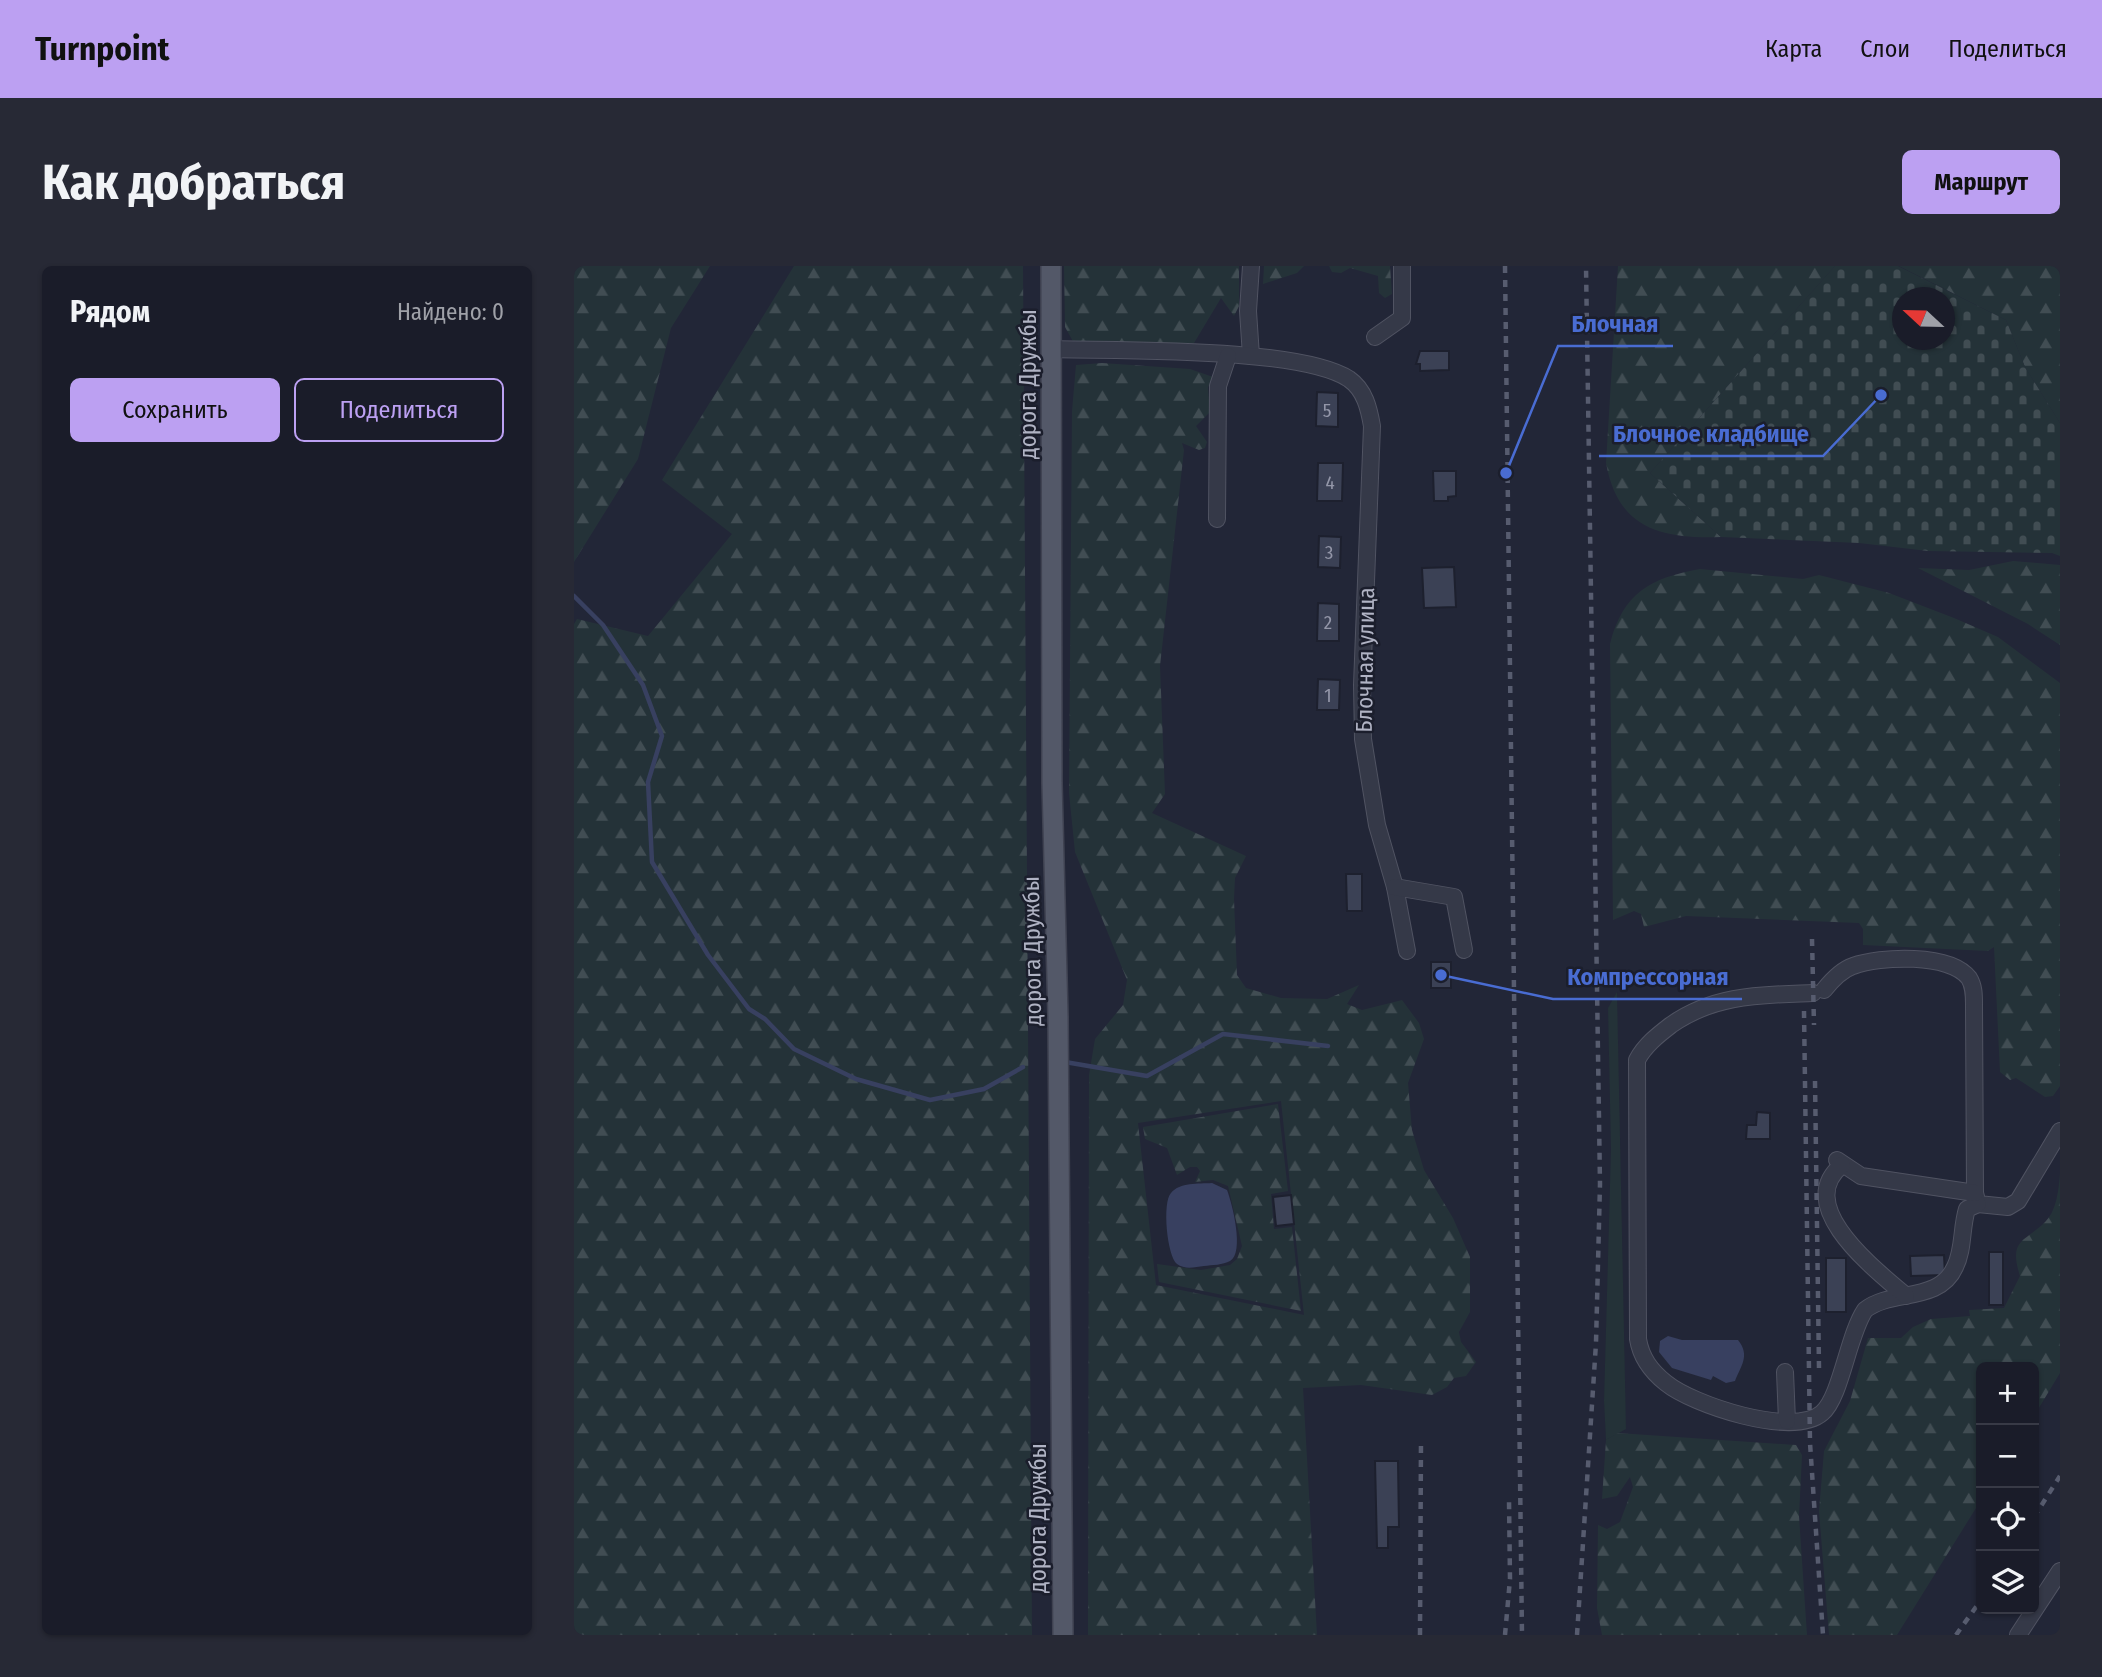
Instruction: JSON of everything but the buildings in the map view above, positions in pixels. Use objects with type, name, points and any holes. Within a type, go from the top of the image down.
[{"type":"main road","name":"дорога Дружбы","points":[[1051,266],[1052,783],[1058,1017],[1063,1635]]},
{"type":"street","points":[[1053,349],[1251,356],[1248,311],[1251,266]]},
{"type":"street","points":[[1375,337],[1402,318],[1402,266]]},
{"type":"street","points":[[1217,519],[1218,386],[1228,356]]},
{"type":"street","name":"Блочная улица","points":[[1251,356],[1320,368],[1342,375],[1351,381],[1366,399],[1372,426],[1362,685],[1363,740],[1377,825],[1395,887],[1407,951]]},
{"type":"street","points":[[1395,887],[1454,897],[1464,950]]},
{"type":"street","points":[[1875,961],[1935,961],[1954,967],[1968,978],[1975,1004],[1977,1199],[1968,1209],[1957,1262],[1947,1279],[1937,1287],[1865,1310],[1854,1330],[1826,1409],[1816,1417],[1787,1421],[1752,1418],[1689,1396],[1665,1383],[1642,1356],[1637,1329],[1635,1068],[1642,1051],[1701,1007],[1732,998],[1819,991],[1845,970],[1875,961]]},
{"type":"street","points":[[1906,1296],[1848,1243],[1836,1225],[1826,1188],[1829,1177],[1840,1162],[1861,1176],[2008,1206],[2018,1201],[2060,1131]]},
{"type":"street","points":[[1785,1371],[1787,1421]]},
{"type":"street","points":[[2018,1635],[2060,1571]]},
{"type":"green space","points":[[574,266],[710,266],[671,328],[638,459],[574,562]]},
{"type":"green space","points":[[794,266],[1023,266],[1032,1635],[574,1635],[574,624],[577,619],[648,636],[732,534],[662,480]]},
{"type":"green space","points":[[1064,266],[1239,266],[1239,306],[1234,316],[1221,298],[1194,343],[1075,345],[1065,327]]},
{"type":"green space","points":[[1264,266],[1304,266],[1297,273],[1263,284]]},
{"type":"green space","points":[[1329,266],[1390,266],[1392,294],[1385,298],[1379,293],[1378,276],[1350,268],[1341,273],[1332,272]]},
{"type":"green space","points":[[1618,266],[1835,266],[1650,473],[1721,537],[1679,536],[1646,526],[1632,516],[1621,503],[1612,485],[1606,463]]},
{"type":"green space","points":[[1835,266],[1898,266],[1940,287],[1892,287],[1892,350],[1955,350],[1955,294],[2006,320],[2025,367],[2060,423],[2060,556],[2052,553],[1928,551],[1859,543],[1721,537],[1650,473]]},
{"type":"green space","points":[[1899,266],[2060,266],[2060,423],[2025,367],[2006,320],[1955,294],[1955,287],[1941,287]]},
{"type":"green space","points":[[1102,363],[1190,369],[1216,378],[1208,387],[1210,412],[1196,426],[1207,442],[1205,448],[1199,450],[1182,443],[1184,450],[1160,666],[1165,794],[1152,813],[1246,856],[1235,878],[1234,899],[1237,975],[1246,988],[1281,998],[1327,999],[1359,985],[1347,1004],[1362,1010],[1402,1000],[1419,1023],[1424,1039],[1408,1083],[1412,1130],[1424,1170],[1453,1218],[1470,1257],[1470,1312],[1459,1332],[1461,1342],[1476,1362],[1466,1376],[1454,1378],[1447,1387],[1432,1395],[1361,1385],[1303,1388],[1317,1635],[1088,1635],[1089,1075],[1095,1039],[1123,1005],[1127,980],[1075,852],[1069,793],[1072,411],[1076,365]],"holes":[[[1281,1101],[1304,1315],[1156,1285],[1138,1123]]]},
{"type":"green space","points":[[2013,561],[2060,565],[2060,645],[2028,624],[1918,568],[1969,570]]},
{"type":"green space","points":[[1700,569],[1803,579],[1819,575],[1889,593],[1998,637],[2060,683],[2060,1086],[2053,1096],[2045,1097],[2016,1078],[2010,1080],[2000,1072],[1994,947],[1988,951],[1863,945],[1863,929],[1859,923],[1686,916],[1644,927],[1641,914],[1634,911],[1613,920],[1610,644],[1623,612],[1641,591],[1667,577]]},
{"type":"green space","points":[[1617,992],[1626,1429],[1606,1440],[1604,1401],[1611,1149],[1608,1008]]},
{"type":"green space","points":[[1278,1104],[1288,1191],[1271,1194],[1274,1229],[1292,1227],[1301,1311],[1159,1282],[1157,1264],[1201,1270],[1230,1265],[1237,1259],[1242,1246],[1228,1186],[1213,1180],[1195,1182],[1200,1171],[1197,1167],[1190,1167],[1177,1175],[1167,1148],[1145,1139],[1143,1127]]},
{"type":"green space","points":[[2060,1173],[2060,1373],[2039,1408],[2039,1362],[1976,1362],[1976,1508],[1897,1635],[1829,1635],[1819,1511],[1824,1451],[1850,1401],[1868,1338],[1901,1338],[1913,1327],[1931,1319],[1970,1316],[1969,1310],[2004,1308],[2020,1276],[2017,1248],[2050,1216],[2057,1198]]},
{"type":"green space","points":[[1618,1433],[1796,1445],[1802,1455],[1799,1516],[1807,1635],[1602,1635],[1597,1608],[1598,1525],[1607,1529],[1620,1522],[1633,1487],[1630,1477],[1617,1496],[1602,1499],[1606,1440]]},
{"type":"water","points":[[1212,1183],[1227,1190],[1229,1196],[1237,1238],[1234,1256],[1230,1261],[1221,1264],[1190,1268],[1180,1266],[1174,1259],[1168,1240],[1168,1198],[1179,1187]]},
{"type":"water","points":[[1668,1336],[1682,1340],[1738,1340],[1744,1356],[1735,1381],[1726,1383],[1713,1376],[1711,1380],[1672,1368],[1659,1352],[1660,1341]]},
{"type":"waterway","points":[[574,596],[603,625],[643,685],[662,736],[648,782],[652,862],[708,955],[749,1009],[765,1019],[794,1049],[856,1079],[930,1100],[984,1089],[1023,1067]]},
{"type":"waterway","points":[[1065,1062],[1147,1076],[1223,1034],[1328,1046]]},
{"type":"railway","points":[[1505,266],[1522,1635]]},
{"type":"railway","points":[[1577,1635],[1596,1343],[1600,1184],[1586,266]]},
{"type":"railway","points":[[1812,939],[1814,1025]]},
{"type":"railway","points":[[1804,1011],[1810,1443],[1823,1635]]},
{"type":"railway","points":[[1815,1081],[1819,1368]]},
{"type":"railway","points":[[1420,1635],[1421,1441]]},
{"type":"railway","points":[[2039,1509],[2060,1476]]},
{"type":"railway","points":[[1505,1635],[1510,1579],[1509,1499]]},
{"type":"railway","points":[[1956,1635],[1976,1607]]},
{"type":"place","name":"Блочное кладбище","points":[[1881,395]]},
{"type":"place","name":"Блочная","points":[[1506,473]]},
{"type":"place","name":"Компрессорная","points":[[1441,975]]}]
